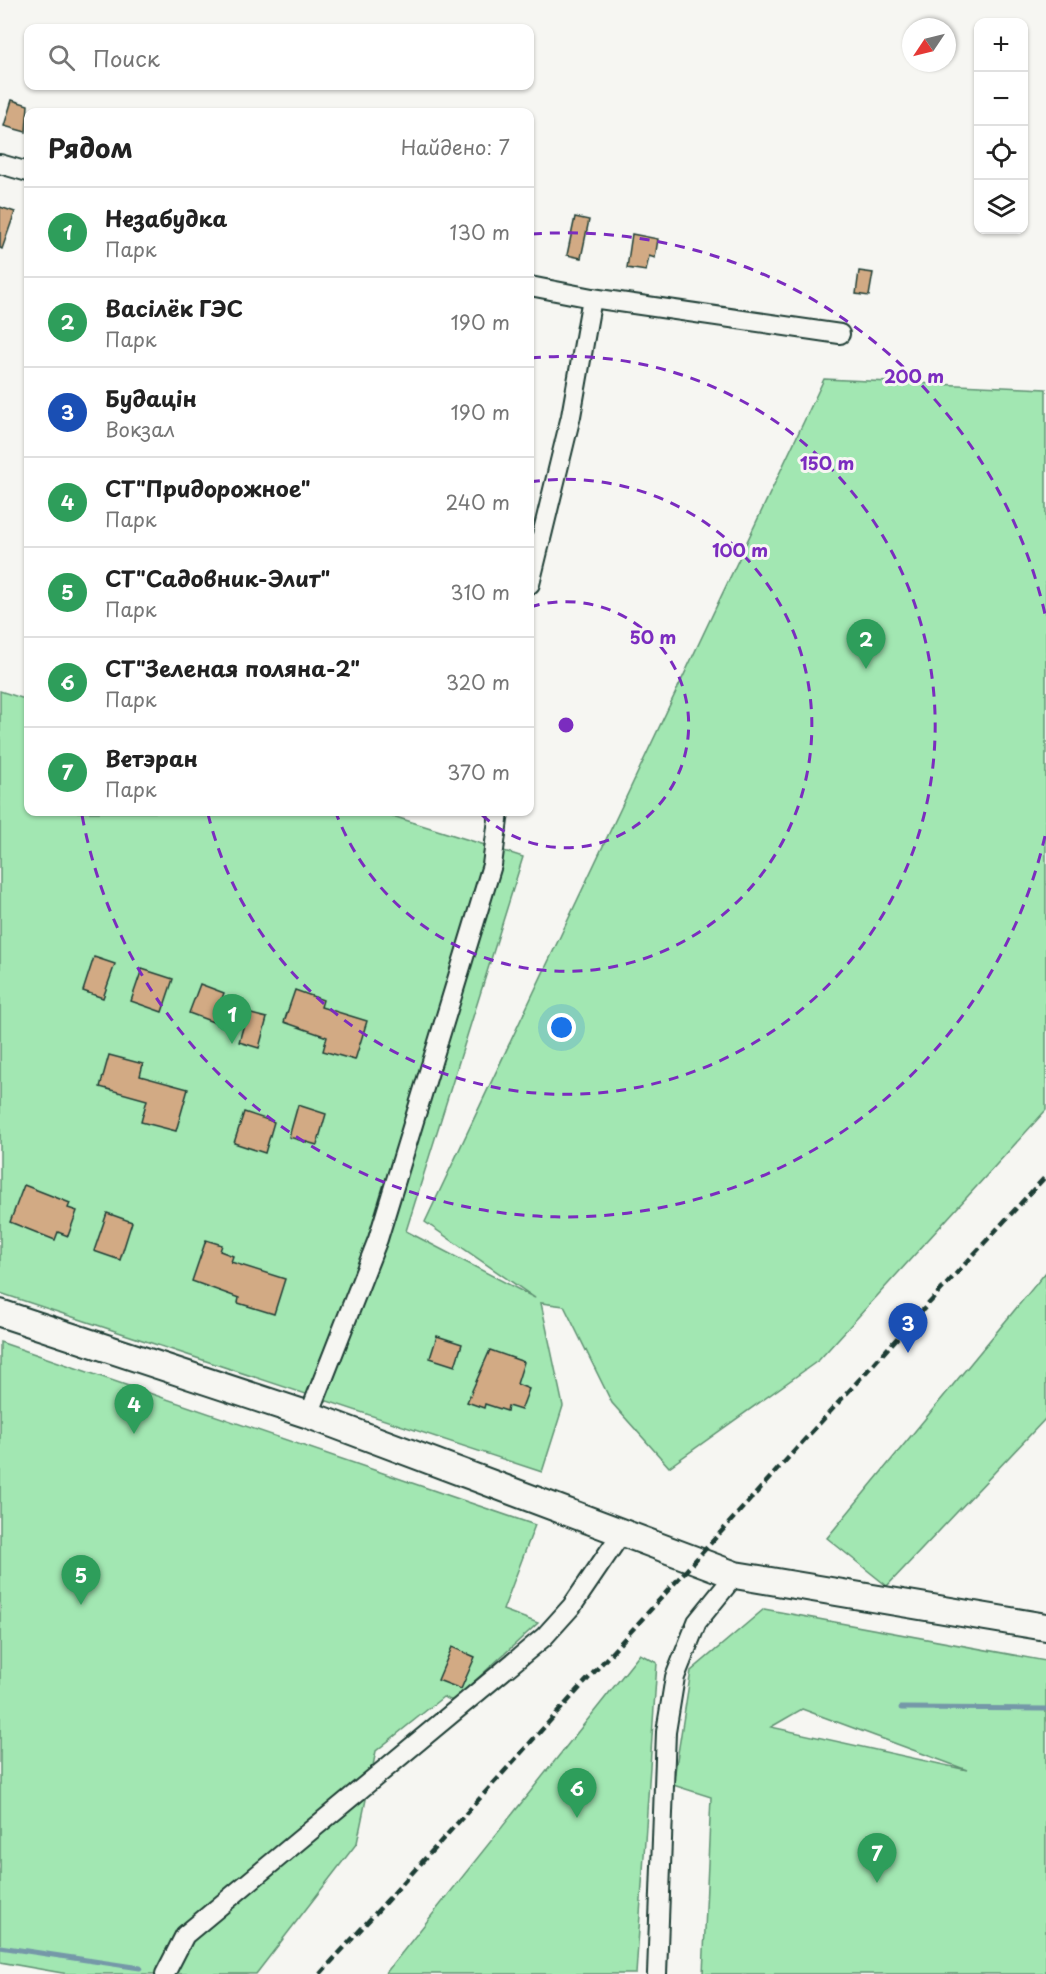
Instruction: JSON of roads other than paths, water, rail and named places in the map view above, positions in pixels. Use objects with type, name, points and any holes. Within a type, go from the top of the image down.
[{"type":"street","points":[[0,164],[24,170]]},
{"type":"street","points":[[534,287],[592,298],[840,334]]},
{"type":"street","points":[[534,568],[571,416],[592,298]]},
{"type":"street","points":[[309,1415],[378,1239],[492,866],[498,816]]},
{"type":"street","points":[[0,1313],[309,1415],[735,1575],[1046,1627]]},
{"type":"street","points":[[165,1974],[185,1935],[544,1638],[572,1606],[623,1532]]},
{"type":"street","points":[[657,1974],[666,1732],[675,1677],[697,1622],[735,1575]]},
{"type":"waterway","points":[[901,1708],[1046,1709]]},
{"type":"waterway","points":[[0,1947],[140,1968]]},
{"type":"railway","points":[[320,1974],[1046,1176]]},
{"type":"place","name":"Васілёк ГЭС","points":[[866,669]]},
{"type":"place","name":"Незабудка","points":[[232,1044]]},
{"type":"place","name":"Будацін","points":[[908,1353]]},
{"type":"place","name":"СТ\"Придорожное\"","points":[[134,1434]]},
{"type":"place","name":"СТ\"Садовник-Элит\"","points":[[81,1605]]},
{"type":"place","name":"СТ\"Зеленая поляна-2\"","points":[[577,1818]]},
{"type":"place","name":"Ветэран","points":[[877,1883]]}]
